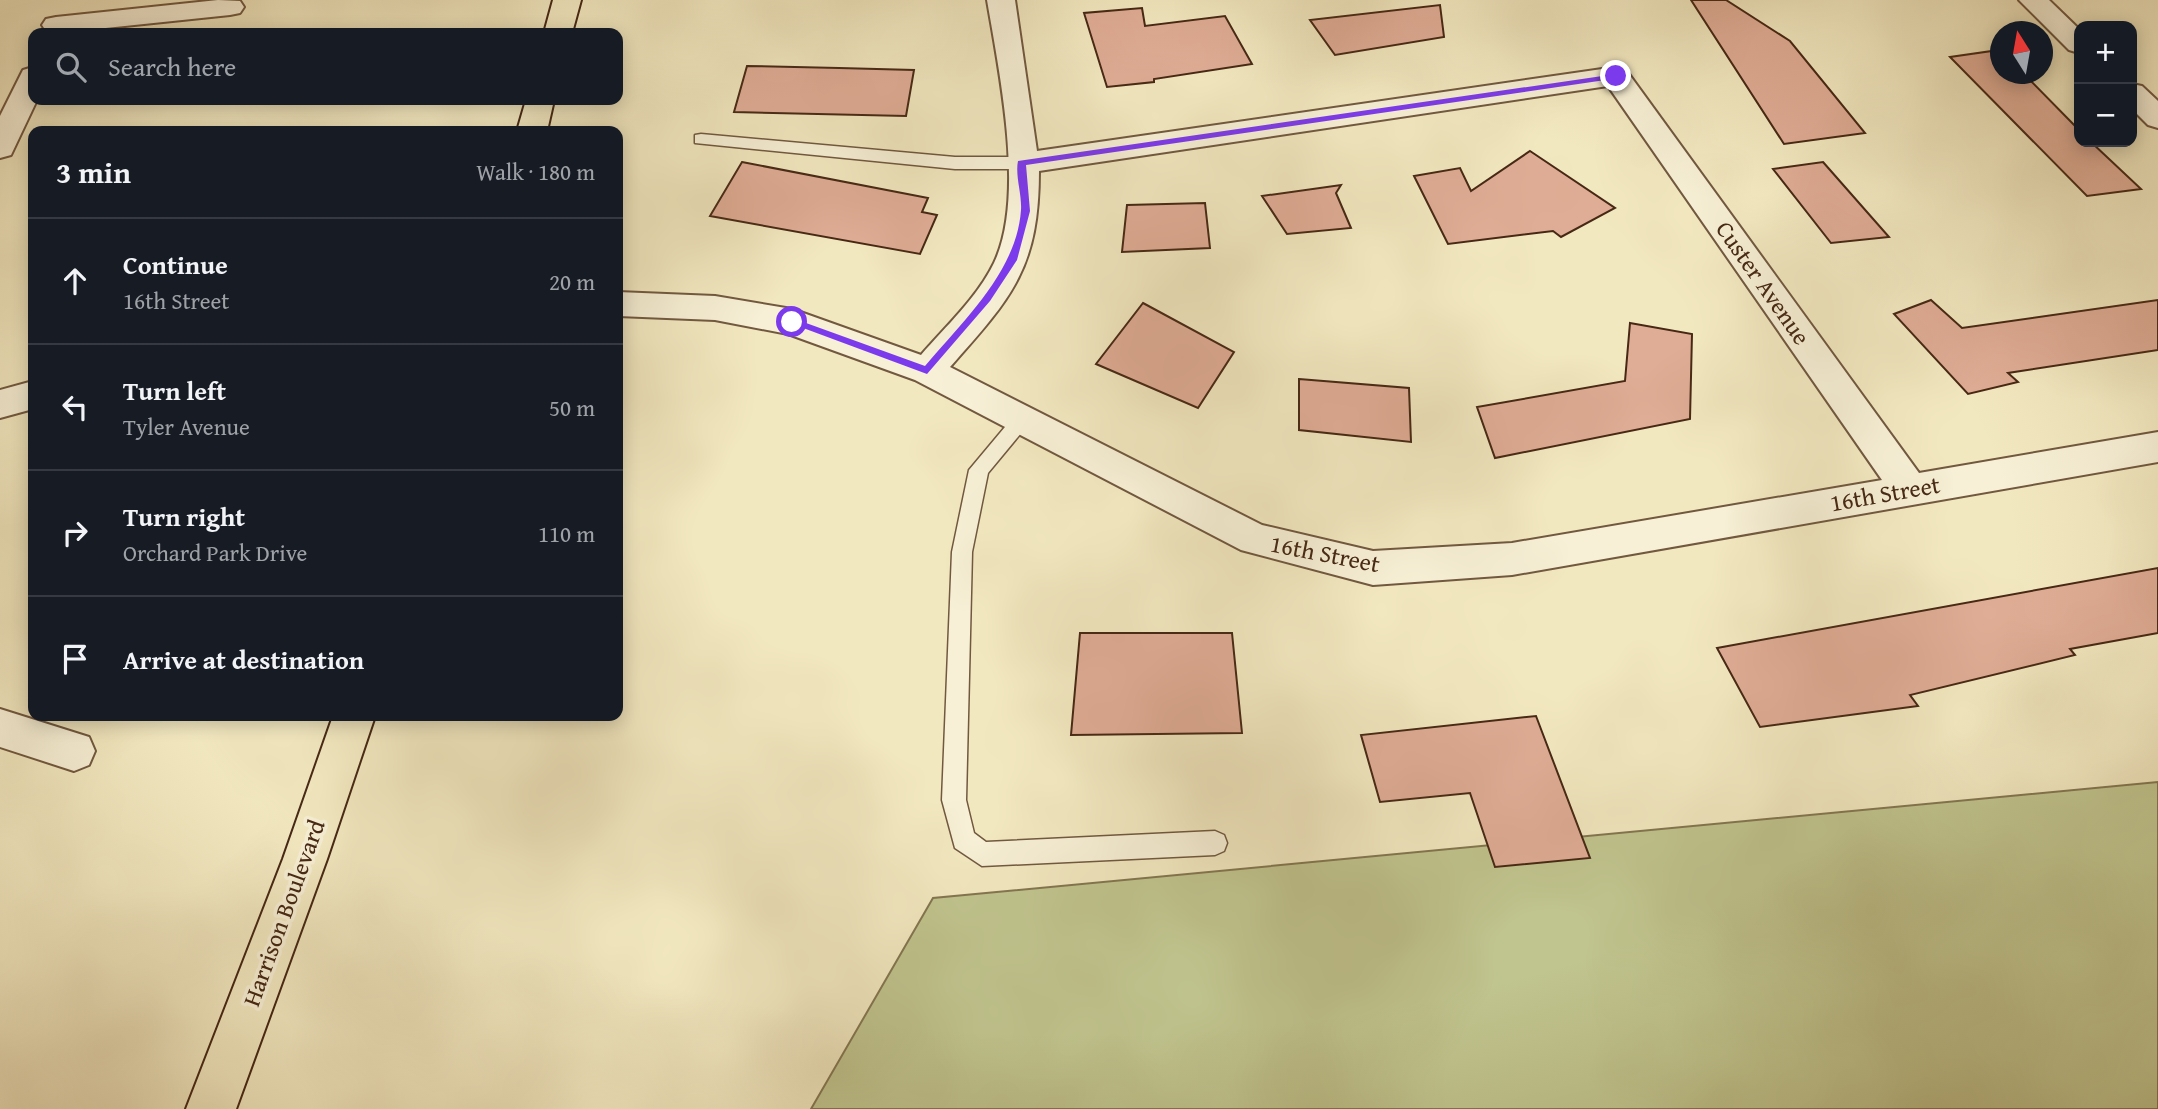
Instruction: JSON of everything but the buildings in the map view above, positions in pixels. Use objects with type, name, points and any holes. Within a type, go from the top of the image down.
[{"type":"main road","points":[[559,28],[567,0]]},
{"type":"main road","points":[[533,126],[539,105]]},
{"type":"main road","name":"Harrison Boulevard","points":[[211,1109],[305,859],[352,721]]},
{"type":"street","points":[[55,28],[68,0]]},
{"type":"street","points":[[927,370],[987,299],[1012,260],[1025,211],[1013,66],[1001,0]]},
{"type":"street","points":[[2033,0],[2074,39]]},
{"type":"street","points":[[63,28],[230,7]]},
{"type":"street","name":"Custer Avenue","points":[[1022,163],[1616,76],[1910,490]]},
{"type":"street","points":[[0,148],[28,87]]},
{"type":"street","points":[[2137,98],[2158,118]]},
{"type":"street","name":"16th Street","points":[[623,304],[715,308],[792,322],[927,370],[1254,539],[1373,568],[1512,559],[2158,447]]},
{"type":"street","points":[[0,404],[28,396]]},
{"type":"street","points":[[0,728],[74,751]]},
{"type":"lane","points":[[701,139],[955,163],[1022,163]]},
{"type":"lane","points":[[1022,420],[979,470],[962,552],[954,800],[964,840],[982,854],[1214,843]]},
{"type":"green space","points":[[2158,782],[2158,1109],[811,1109],[933,898]]},
{"type":"route","points":[[792,322],[927,370],[987,299],[1012,260],[1025,211],[1022,163],[1616,76]]}]
